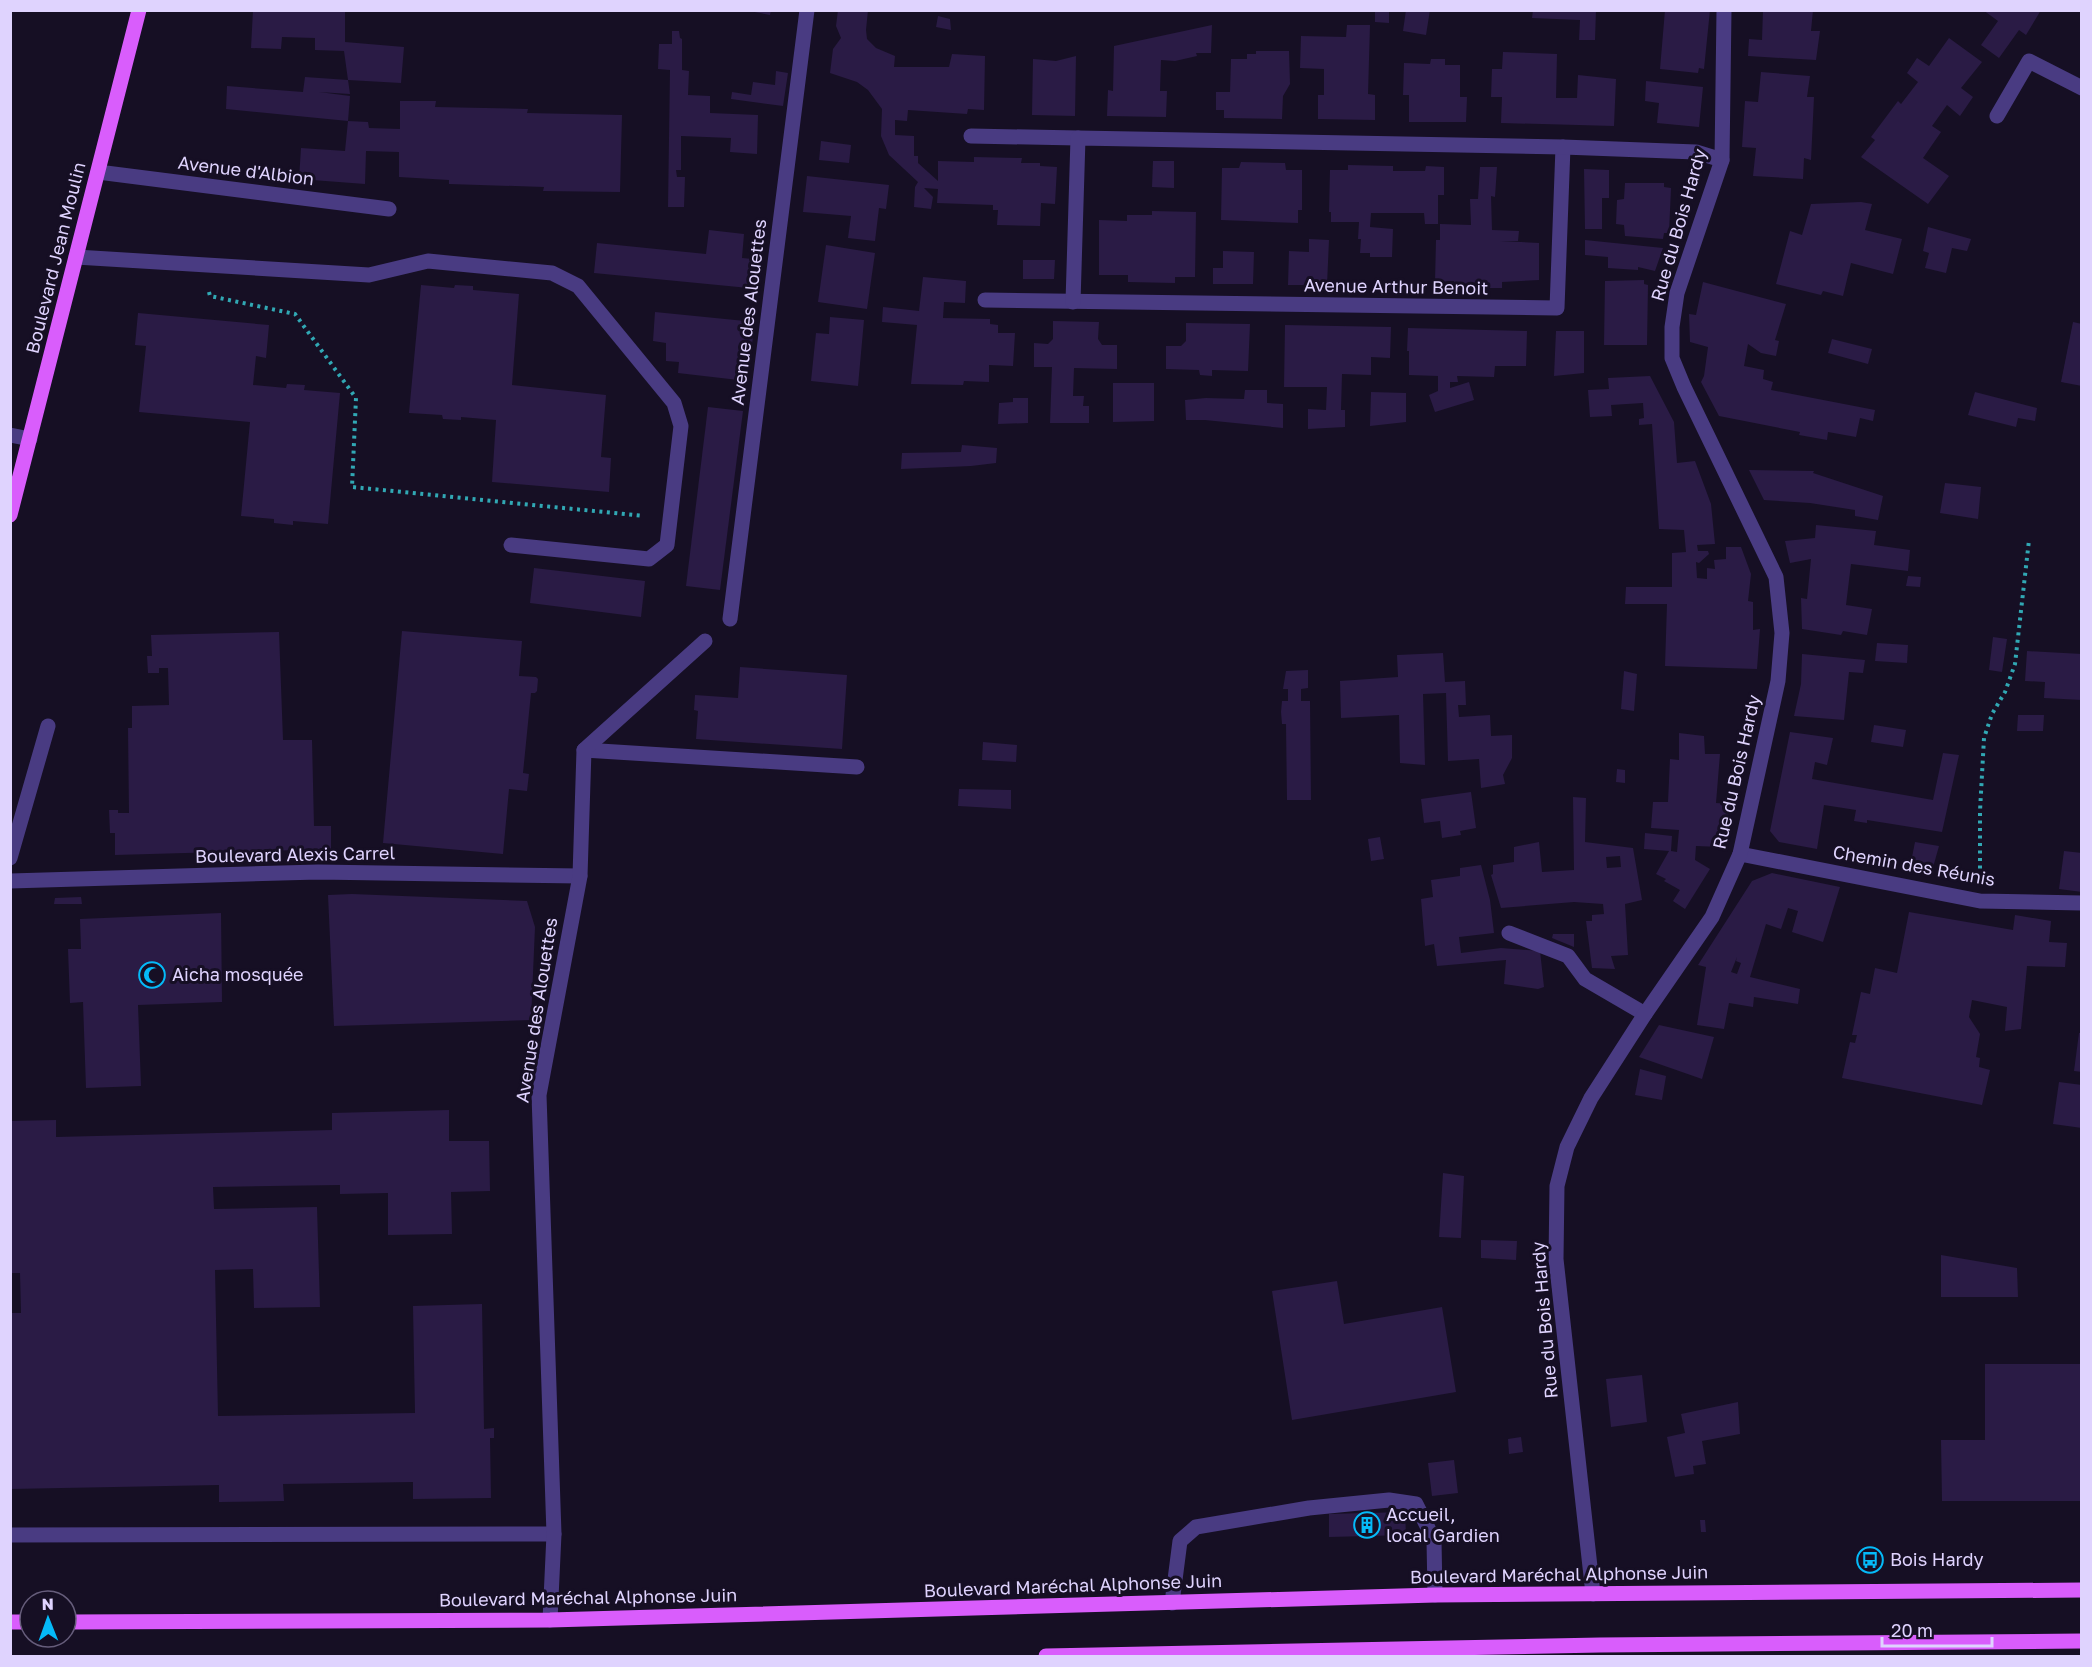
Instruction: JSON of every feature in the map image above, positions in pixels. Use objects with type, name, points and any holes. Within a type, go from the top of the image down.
[{"type":"main road","name":"Boulevard Jean Moulin","points":[[10,515],[139,10]]},
{"type":"main road","name":"Boulevard Maréchal Alphonse Juin","points":[[78,1622],[550,1620],[1435,1595],[2082,1590]]},
{"type":"main road","points":[[1046,1656],[1600,1645],[2082,1641]]},
{"type":"street","name":"Avenue des Alouettes","points":[[730,619],[807,10]]},
{"type":"street","name":"Rue du Bois Hardy","points":[[1593,1594],[1556,1259],[1557,1186],[1567,1148],[1591,1098],[1712,917],[1740,854],[1778,681],[1782,633],[1776,578],[1672,358],[1672,327],[1677,293],[1722,160],[1724,10]]},
{"type":"street","points":[[1997,116],[2029,61],[2082,88]]},
{"type":"street","points":[[971,136],[1563,147],[1696,152],[1722,160]]},
{"type":"street","points":[[1073,302],[1078,138]]},
{"type":"street","name":"Avenue Arthur Benoit","points":[[985,300],[1557,308],[1563,147]]},
{"type":"street","name":"Avenue d'Albion","points":[[98,172],[389,209]]},
{"type":"street","points":[[76,257],[369,275],[428,261],[552,273],[578,286],[674,403],[681,426],[667,545],[649,559],[511,545]]},
{"type":"street","points":[[10,435],[30,439]]},
{"type":"street","points":[[584,750],[705,641]]},
{"type":"street","points":[[10,858],[48,726]]},
{"type":"street","name":"Avenue des Alouettes","points":[[550,1620],[554,1534],[539,1095],[580,876],[584,750]]},
{"type":"street","points":[[584,750],[857,767]]},
{"type":"street","name":"Chemin des Réunis","points":[[1740,854],[1980,901],[2082,903]]},
{"type":"street","name":"Boulevard Alexis Carrel","points":[[10,881],[318,872],[580,876]]},
{"type":"street","points":[[1509,933],[1568,956],[1584,979],[1645,1014]]},
{"type":"street","points":[[1172,1603],[1180,1540],[1196,1527],[1309,1508],[1389,1500],[1416,1504],[1426,1520],[1434,1540],[1435,1595]]},
{"type":"street","points":[[10,1535],[554,1534]]},
{"type":"path","points":[[201,265],[210,296],[296,314],[356,398],[352,487],[670,518]]},
{"type":"path","points":[[1980,901],[1980,811],[1984,738],[1992,714],[2005,692],[2015,664],[2029,540]]},
{"type":"building","points":[[253,10],[345,10],[345,42],[404,47],[401,83],[348,80],[344,51],[315,50],[315,38],[282,37],[281,49],[251,48]]},
{"type":"building","points":[[744,10],[771,10],[770,15]]},
{"type":"building","points":[[838,10],[868,10],[867,39],[876,48],[895,56],[894,67],[949,67],[952,54],[985,56],[984,110],[968,109],[967,114],[908,110],[907,121],[895,120],[895,135],[914,136],[914,156],[918,156],[918,163],[938,181],[938,161],[974,162],[974,157],[1022,158],[1021,163],[1040,163],[1040,166],[1057,167],[1055,204],[1041,203],[1040,226],[997,225],[998,210],[993,210],[993,205],[937,203],[938,189],[924,188],[933,197],[931,209],[914,207],[915,187],[918,182],[889,155],[881,136],[882,109],[868,90],[857,82],[830,73],[833,49],[841,38],[836,26]]},
{"type":"building","points":[[1375,10],[1389,10],[1389,23],[1375,22]]},
{"type":"building","points":[[1406,10],[1430,10],[1426,35],[1403,31]]},
{"type":"building","points":[[1533,10],[1596,10],[1595,40],[1579,40],[1580,20],[1532,18]]},
{"type":"building","points":[[1665,10],[1710,10],[1704,69],[1699,68],[1698,73],[1660,69]]},
{"type":"building","points":[[1763,10],[1813,10],[1811,31],[1820,31],[1816,60],[1748,56],[1749,39],[1762,40]]},
{"type":"building","points":[[1983,10],[2041,10],[2026,35],[2019,30],[1999,58],[1981,45],[1998,21]]},
{"type":"building","points":[[938,16],[950,19],[951,30],[936,27]]},
{"type":"building","points":[[1212,25],[1211,53],[1196,53],[1197,56],[1175,61],[1161,60],[1160,91],[1167,91],[1166,117],[1107,116],[1108,90],[1113,91],[1114,46]]},
{"type":"building","points":[[1347,25],[1370,25],[1368,94],[1375,95],[1375,120],[1318,119],[1318,95],[1324,95],[1324,69],[1300,68],[1301,36],[1346,37]]},
{"type":"building","points":[[672,31],[679,31],[682,39],[682,70],[689,71],[688,95],[710,96],[710,113],[758,115],[757,154],[730,152],[731,138],[681,136],[681,170],[676,170],[677,177],[685,177],[684,207],[668,207],[670,70],[658,69],[659,44],[672,44]]},
{"type":"building","points":[[1949,38],[1982,62],[1961,88],[1973,97],[1960,116],[1947,105],[1932,126],[1941,132],[1923,158],[1949,176],[1928,204],[1861,157],[1875,140],[1871,137],[1898,101],[1901,104],[1918,82],[1907,73],[1917,58],[1929,66]]},
{"type":"building","points":[[1256,51],[1289,51],[1290,84],[1283,96],[1282,119],[1224,118],[1224,110],[1216,110],[1216,92],[1230,92],[1231,59],[1247,59],[1247,54],[1256,54]]},
{"type":"building","points":[[1503,52],[1557,54],[1556,98],[1577,98],[1578,75],[1616,79],[1614,126],[1501,123],[1502,97],[1491,97],[1492,69],[1502,69]]},
{"type":"building","points":[[1076,56],[1075,116],[1032,115],[1033,59],[1056,61]]},
{"type":"building","points":[[1431,59],[1445,59],[1445,65],[1460,65],[1460,97],[1467,97],[1466,122],[1409,122],[1409,95],[1403,95],[1404,63],[1430,64]]},
{"type":"building","points":[[776,71],[788,73],[783,106],[731,99],[732,92],[751,95],[753,82],[775,85]]},
{"type":"building","points":[[1761,72],[1810,76],[1807,97],[1814,97],[1811,160],[1804,158],[1803,179],[1753,176],[1756,148],[1742,147],[1745,101],[1758,102]]},
{"type":"building","points":[[305,77],[348,80],[350,94],[319,92],[350,96],[348,121],[226,109],[227,86],[303,92]]},
{"type":"building","points":[[1646,81],[1703,87],[1699,127],[1657,123],[1659,103],[1645,101]]},
{"type":"building","points":[[400,101],[436,101],[435,107],[528,109],[527,113],[622,115],[620,192],[543,191],[544,187],[449,184],[449,180],[399,177],[399,152],[366,151],[365,184],[299,179],[301,148],[345,151],[348,121],[368,122],[369,128],[400,129]]},
{"type":"building","points":[[821,141],[851,145],[849,163],[819,160]]},
{"type":"building","points":[[1153,161],[1174,161],[1174,188],[1152,187]]},
{"type":"building","points":[[1241,162],[1285,163],[1286,170],[1302,170],[1302,210],[1298,210],[1298,223],[1221,220],[1222,168],[1239,168]]},
{"type":"building","points":[[1348,165],[1393,166],[1393,171],[1425,171],[1426,166],[1444,167],[1444,195],[1438,195],[1438,224],[1425,224],[1424,213],[1371,213],[1370,227],[1393,229],[1392,257],[1370,257],[1370,253],[1360,253],[1359,222],[1331,222],[1331,212],[1329,212],[1330,170],[1348,170]]},
{"type":"building","points":[[1480,167],[1497,167],[1495,197],[1491,196],[1492,230],[1519,231],[1518,241],[1500,241],[1539,243],[1539,280],[1502,282],[1502,288],[1454,288],[1454,281],[1435,282],[1436,240],[1440,240],[1440,224],[1471,225],[1470,199],[1478,199]]},
{"type":"building","points":[[1584,169],[1609,170],[1609,198],[1602,198],[1602,229],[1585,229]]},
{"type":"building","points":[[807,176],[889,185],[886,209],[879,208],[875,241],[848,238],[851,216],[803,212]]},
{"type":"building","points":[[1625,183],[1664,183],[1664,187],[1671,188],[1669,233],[1664,233],[1663,239],[1625,236],[1624,225],[1616,224],[1617,200],[1624,199]]},
{"type":"building","points":[[1861,202],[1872,204],[1865,230],[1902,239],[1893,274],[1851,263],[1843,296],[1823,291],[1821,295],[1776,284],[1790,231],[1802,235],[1811,204]]},
{"type":"building","points":[[1152,211],[1196,212],[1195,277],[1175,277],[1175,283],[1128,282],[1128,275],[1099,275],[1099,220],[1127,221],[1127,215],[1152,215]]},
{"type":"building","points":[[1928,227],[1971,239],[1967,251],[1952,248],[1946,273],[1925,268],[1929,253],[1923,251]]},
{"type":"building","points":[[709,230],[744,234],[742,258],[763,260],[759,289],[594,273],[597,243],[706,254]]},
{"type":"building","points":[[1309,239],[1329,240],[1327,285],[1288,285],[1289,251],[1309,252]]},
{"type":"building","points":[[1585,240],[1663,248],[1655,271],[1638,267],[1638,270],[1608,268],[1608,257],[1585,255]]},
{"type":"building","points":[[826,245],[875,253],[867,309],[818,302]]},
{"type":"building","points":[[1223,251],[1254,252],[1253,284],[1213,284],[1213,268],[1223,268]]},
{"type":"building","points":[[1023,260],[1055,260],[1054,279],[1023,279]]},
{"type":"building","points":[[923,277],[966,281],[965,303],[944,302],[943,318],[990,319],[990,324],[998,325],[998,333],[1015,333],[1013,366],[989,365],[989,382],[964,381],[963,385],[911,384],[917,325],[882,322],[883,307],[919,311]]},
{"type":"building","points":[[1644,280],[1644,284],[1648,285],[1647,345],[1604,345],[1605,281]]},
{"type":"building","points":[[1703,282],[1786,304],[1775,340],[1779,341],[1776,356],[1761,353],[1748,344],[1744,366],[1764,370],[1763,379],[1773,382],[1771,390],[1875,410],[1873,421],[1860,418],[1856,437],[1828,432],[1827,440],[1799,435],[1800,432],[1719,416],[1701,382],[1708,347],[1690,342],[1689,314],[1696,315]]},
{"type":"building","points":[[421,285],[454,288],[455,285],[473,286],[473,290],[519,294],[512,385],[606,395],[601,457],[611,458],[609,492],[492,482],[496,420],[461,417],[461,420],[443,419],[442,415],[409,413]]},
{"type":"building","points":[[655,312],[755,322],[747,381],[678,373],[679,362],[666,361],[666,343],[653,341]]},
{"type":"building","points":[[138,313],[269,325],[266,358],[256,356],[253,385],[286,388],[287,384],[305,385],[304,390],[340,393],[328,524],[293,521],[293,525],[274,523],[274,519],[241,516],[250,422],[139,412],[146,346],[135,345]]},
{"type":"building","points":[[830,317],[864,320],[858,386],[811,381],[816,333],[829,334]]},
{"type":"building","points":[[1053,321],[1099,322],[1098,339],[1102,345],[1117,345],[1117,369],[1074,368],[1073,396],[1084,396],[1083,406],[1089,406],[1089,423],[1050,423],[1052,367],[1034,367],[1034,343],[1048,344],[1053,339]]},
{"type":"building","points":[[2073,322],[2082,324],[2082,386],[2061,382]]},
{"type":"building","points":[[1186,323],[1250,324],[1248,371],[1212,370],[1212,376],[1200,375],[1199,370],[1166,369],[1166,346],[1181,346],[1186,341]]},
{"type":"building","points":[[1285,325],[1391,327],[1390,358],[1371,357],[1371,375],[1342,374],[1341,410],[1345,410],[1345,427],[1308,429],[1308,409],[1326,410],[1327,387],[1284,387]]},
{"type":"building","points":[[1408,328],[1527,331],[1526,366],[1495,366],[1494,377],[1457,376],[1458,382],[1450,382],[1450,388],[1469,382],[1474,400],[1435,412],[1429,395],[1438,391],[1438,376],[1409,375]]},
{"type":"building","points":[[1556,331],[1584,331],[1584,373],[1554,376]]},
{"type":"building","points":[[1832,339],[1872,349],[1868,364],[1828,353]]},
{"type":"building","points":[[1650,376],[1674,422],[1677,463],[1695,461],[1711,504],[1715,544],[1697,545],[1698,551],[1708,551],[1709,554],[1699,563],[1696,562],[1697,578],[1707,579],[1707,568],[1715,569],[1714,560],[1726,559],[1726,547],[1741,547],[1751,574],[1748,601],[1753,602],[1753,630],[1760,629],[1757,669],[1665,666],[1667,604],[1625,604],[1626,587],[1672,587],[1672,553],[1686,552],[1684,530],[1659,529],[1652,424],[1639,425],[1639,419],[1644,418],[1643,403],[1611,405],[1612,416],[1590,417],[1588,390],[1609,389],[1608,378]]},
{"type":"building","points":[[1113,383],[1154,383],[1154,421],[1113,422]]},
{"type":"building","points":[[1245,390],[1267,390],[1267,403],[1283,404],[1283,428],[1186,420],[1185,400],[1244,399]]},
{"type":"building","points":[[1371,392],[1406,393],[1406,422],[1370,426]]},
{"type":"building","points":[[1975,392],[2037,408],[2035,421],[2018,418],[2016,427],[1968,415]]},
{"type":"building","points":[[1013,398],[1028,398],[1028,423],[998,424],[999,403],[1013,402]]},
{"type":"building","points":[[708,407],[743,411],[720,590],[686,586]]},
{"type":"building","points":[[962,445],[997,448],[996,463],[901,469],[902,453],[961,452]]},
{"type":"building","points":[[1749,470],[1814,471],[1813,473],[1883,496],[1878,520],[1855,516],[1855,510],[1810,503],[1764,500]]},
{"type":"building","points":[[1945,483],[1981,487],[1978,519],[1940,513]]},
{"type":"building","points":[[1816,525],[1876,531],[1874,545],[1910,550],[1908,571],[1851,564],[1846,605],[1872,609],[1867,635],[1843,631],[1841,635],[1802,629],[1801,598],[1807,599],[1811,559],[1790,563],[1785,541],[1815,538]]},
{"type":"building","points":[[534,568],[645,581],[641,617],[530,603]]},
{"type":"building","points":[[1908,576],[1921,577],[1920,587],[1906,586]]},
{"type":"building","points":[[402,631],[522,641],[519,676],[536,677],[538,679],[537,691],[531,693],[523,773],[529,774],[527,791],[509,789],[503,854],[383,843]]},
{"type":"building","points":[[279,632],[283,740],[312,740],[314,826],[331,826],[331,849],[115,855],[115,833],[110,833],[109,810],[129,813],[128,728],[132,728],[132,706],[169,705],[168,668],[159,668],[159,673],[148,673],[147,656],[152,656],[151,635]]},
{"type":"building","points":[[1993,637],[2007,639],[2002,672],[1989,670]]},
{"type":"building","points":[[1877,643],[1908,645],[1907,663],[1875,661]]},
{"type":"building","points":[[2027,651],[2082,654],[2082,700],[2044,698],[2045,682],[2025,681]]},
{"type":"building","points":[[1443,653],[1445,682],[1465,681],[1466,705],[1458,705],[1459,717],[1490,715],[1491,736],[1512,735],[1512,758],[1503,775],[1505,784],[1481,788],[1479,759],[1448,761],[1446,693],[1423,694],[1425,765],[1400,763],[1399,715],[1341,718],[1340,681],[1398,677],[1397,655]]},
{"type":"building","points":[[1802,654],[1865,660],[1863,673],[1849,672],[1844,720],[1794,716],[1801,684]]},
{"type":"building","points":[[740,667],[847,675],[842,749],[696,739],[698,711],[694,710],[695,695],[738,698]]},
{"type":"building","points":[[1308,670],[1308,688],[1301,689],[1301,701],[1310,701],[1311,800],[1287,800],[1286,724],[1282,724],[1281,712],[1282,701],[1288,701],[1288,689],[1283,689],[1286,671]]},
{"type":"building","points":[[1624,671],[1637,674],[1634,711],[1621,709]]},
{"type":"building","points":[[2018,715],[2044,715],[2043,731],[2017,731]]},
{"type":"building","points":[[1874,725],[1906,730],[1903,747],[1871,742]]},
{"type":"building","points":[[1790,732],[1833,738],[1827,765],[1815,762],[1812,779],[1933,800],[1943,753],[1959,755],[1942,832],[1867,820],[1867,823],[1854,821],[1856,810],[1824,805],[1817,849],[1779,842],[1770,831]]},
{"type":"building","points":[[1679,733],[1704,736],[1705,754],[1720,754],[1716,803],[1731,804],[1721,847],[1696,846],[1695,860],[1710,869],[1685,909],[1673,901],[1680,890],[1656,874],[1669,851],[1644,849],[1645,833],[1672,836],[1671,851],[1677,852],[1679,830],[1651,828],[1653,802],[1668,802],[1670,759],[1679,760]]},
{"type":"building","points":[[983,742],[1017,745],[1016,762],[982,760]]},
{"type":"building","points":[[1617,769],[1625,770],[1625,783],[1616,782]]},
{"type":"building","points":[[959,789],[1011,790],[1011,809],[958,806]]},
{"type":"building","points":[[1471,792],[1476,828],[1460,831],[1461,835],[1442,838],[1440,821],[1424,823],[1421,799]]},
{"type":"building","points":[[1573,797],[1586,798],[1585,842],[1633,848],[1642,900],[1625,904],[1628,955],[1611,956],[1615,969],[1592,968],[1586,921],[1592,921],[1592,915],[1604,914],[1603,904],[1574,902],[1501,908],[1491,875],[1493,865],[1514,862],[1514,847],[1539,842],[1542,872],[1574,870]],"holes":[[[1620,856],[1621,867],[1607,868],[1606,857]]]},
{"type":"building","points":[[1380,837],[1384,859],[1371,861],[1368,839]]},
{"type":"building","points":[[1915,842],[1939,846],[1932,871],[1910,867]]},
{"type":"building","points":[[2064,851],[2082,853],[2082,892],[2059,889]]},
{"type":"building","points":[[1481,865],[1490,900],[1494,933],[1459,937],[1461,953],[1501,948],[1540,951],[1544,987],[1538,989],[1504,984],[1506,960],[1437,966],[1434,944],[1425,946],[1421,899],[1433,897],[1431,880],[1460,876],[1460,868]]},
{"type":"building","points":[[1772,873],[1840,887],[1823,942],[1792,932],[1798,911],[1788,908],[1781,929],[1766,924],[1750,977],[1800,989],[1798,1004],[1754,997],[1753,1007],[1729,1003],[1724,1029],[1697,1025],[1706,967],[1698,965],[1752,881]],"holes":[[[1737,957],[1736,961],[1741,963],[1737,974],[1731,972]]]},
{"type":"building","points":[[328,895],[527,901],[535,927],[531,1020],[334,1026]]},
{"type":"building","points":[[81,897],[82,904],[54,904],[55,898]]},
{"type":"building","points":[[1909,912],[2013,930],[2015,915],[2051,921],[2049,942],[2067,943],[2065,967],[2027,966],[2021,1029],[2005,1031],[2007,1007],[1972,1000],[1969,1017],[1980,1034],[1976,1057],[1980,1058],[1979,1067],[1990,1070],[1982,1105],[1842,1078],[1850,1042],[1855,1043],[1857,1035],[1852,1035],[1861,992],[1870,994],[1875,968],[1897,973]]},
{"type":"building","name":"Aicha mosquée","points":[[221,913],[222,1002],[138,1005],[141,1086],[86,1088],[83,1002],[70,1003],[68,949],[81,949],[80,919]]},
{"type":"building","points":[[1553,934],[1574,934],[1574,947],[1552,938]]},
{"type":"building","points":[[1659,1025],[1714,1037],[1702,1079],[1639,1057]]},
{"type":"building","points":[[2079,1033],[2082,1033],[2082,1072],[2074,1071]]},
{"type":"building","points":[[1640,1069],[1666,1076],[1662,1100],[1635,1095]]},
{"type":"building","points":[[2059,1082],[2082,1085],[2082,1128],[2053,1124]]},
{"type":"building","points":[[449,1110],[449,1141],[489,1141],[490,1191],[451,1192],[452,1234],[388,1235],[388,1193],[340,1194],[340,1185],[213,1187],[214,1209],[317,1207],[320,1307],[254,1308],[253,1269],[215,1270],[218,1416],[415,1413],[413,1306],[482,1304],[484,1429],[494,1428],[494,1438],[490,1438],[491,1498],[413,1499],[413,1482],[283,1484],[284,1501],[219,1502],[219,1485],[10,1489],[10,1313],[21,1313],[20,1273],[10,1273],[10,1121],[56,1120],[56,1137],[332,1130],[332,1113]]},
{"type":"building","points":[[1443,1173],[1464,1176],[1461,1238],[1439,1237]]},
{"type":"building","points":[[1481,1240],[1517,1241],[1516,1260],[1481,1258]]},
{"type":"building","points":[[1941,1255],[2017,1268],[2018,1297],[1941,1297]]},
{"type":"building","points":[[1337,1281],[1344,1324],[1442,1307],[1456,1392],[1292,1420],[1272,1291]]},
{"type":"building","points":[[1985,1364],[2082,1364],[2082,1501],[1942,1501],[1941,1440],[1985,1440]]},
{"type":"building","points":[[1642,1375],[1647,1422],[1611,1427],[1606,1379]]},
{"type":"building","points":[[1738,1402],[1740,1434],[1702,1441],[1706,1464],[1693,1466],[1694,1474],[1675,1477],[1667,1437],[1685,1433],[1681,1414]]},
{"type":"building","points":[[1521,1437],[1523,1452],[1509,1454],[1508,1439]]},
{"type":"building","points":[[1454,1460],[1458,1493],[1432,1496],[1428,1463]]},
{"type":"building","name":"Accueil, local Gardien","points":[[1405,1512],[1406,1535],[1329,1537],[1329,1514]]},
{"type":"building","points":[[1700,1520],[1705,1520],[1706,1532],[1701,1532]]},
{"type":"place","name":"Aicha mosquée","points":[[152,975]]},
{"type":"place","name":"Accueil, local Gardien","points":[[1367,1525]]},
{"type":"place","name":"Bois Hardy","points":[[1870,1560]]}]
